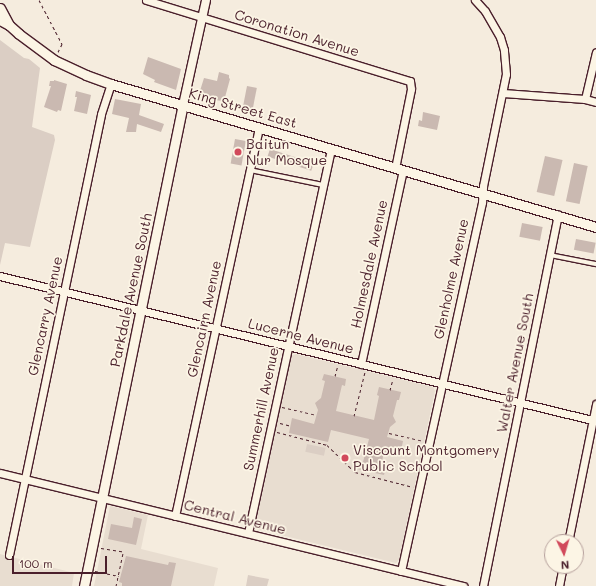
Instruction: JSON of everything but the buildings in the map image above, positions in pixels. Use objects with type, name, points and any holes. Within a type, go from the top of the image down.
[{"type":"main road","name":"King Street East","points":[[0,8],[9,25]]},
{"type":"main road","name":"King Street East","points":[[0,20],[9,25],[54,60],[86,75],[111,84],[596,227]]},
{"type":"main road","name":"Parkdale Avenue South","points":[[84,586],[183,106]]},
{"type":"street","name":"Coronation Avenue","points":[[146,0],[405,78],[410,81],[411,89]]},
{"type":"street","name":"Parkdale Avenue South","points":[[183,106],[206,0]]},
{"type":"street","name":"Glenholme Avenue","points":[[401,571],[503,93],[506,61],[500,37],[485,11],[475,0]]},
{"type":"street","points":[[585,99],[596,52]]},
{"type":"street","name":"Glencarry Avenue","points":[[9,555],[102,114],[111,84]]},
{"type":"street","name":"Holmesdale Avenue","points":[[364,364],[399,169],[411,89]]},
{"type":"street","points":[[503,93],[585,99],[596,102]]},
{"type":"street","name":"Glencairn Avenue","points":[[175,516],[260,128]]},
{"type":"street","name":"Summerhill Avenue","points":[[248,533],[331,149]]},
{"type":"street","name":"Walter Avenue South","points":[[483,586],[558,215]]},
{"type":"street","name":"Lucerne Avenue","points":[[0,276],[594,420]]},
{"type":"street","points":[[570,534],[594,420],[596,404]]},
{"type":"street","name":"Central Avenue","points":[[0,473],[463,586]]},
{"type":"street","points":[[559,586],[561,574]]},
{"type":"lane","points":[[250,170],[323,185]]},
{"type":"lane","points":[[550,255],[596,264]]},
{"type":"path","points":[[38,0],[62,44],[54,60]]},
{"type":"path","points":[[335,376],[339,358]]},
{"type":"path","points":[[354,416],[364,364]]},
{"type":"path","points":[[390,390],[394,372]]},
{"type":"path","points":[[275,406],[316,415]]},
{"type":"path","points":[[272,421],[291,426]]},
{"type":"path","points":[[270,430],[328,445],[355,472],[419,489]]},
{"type":"path","points":[[389,433],[429,443]]},
{"type":"path","points":[[92,547],[124,552],[116,586]]},
{"type":"path","points":[[88,569],[118,576]]},
{"type":"shaded area","points":[[0,40],[40,68],[32,127],[54,135],[55,140],[30,247],[5,243],[0,265]]},
{"type":"shaded area","name":"Viscount Montgomery Public School","points":[[296,354],[433,387],[435,391],[399,560],[396,563],[256,529],[255,525],[291,356]]},
{"type":"shaded area","points":[[307,444],[326,448],[324,456],[305,452]]},
{"type":"shaded area","points":[[110,506],[148,515],[141,549],[218,568],[214,586],[94,586]]},
{"type":"shaded area","points":[[0,554],[74,573],[72,586],[0,586]]},
{"type":"shaded area","points":[[248,575],[269,579],[267,586],[246,586]]},
{"type":"place","name":"Baitun Nur Mosque","points":[[238,152]]},
{"type":"place","name":"Viscount Montgomery Public School","points":[[345,458]]}]
